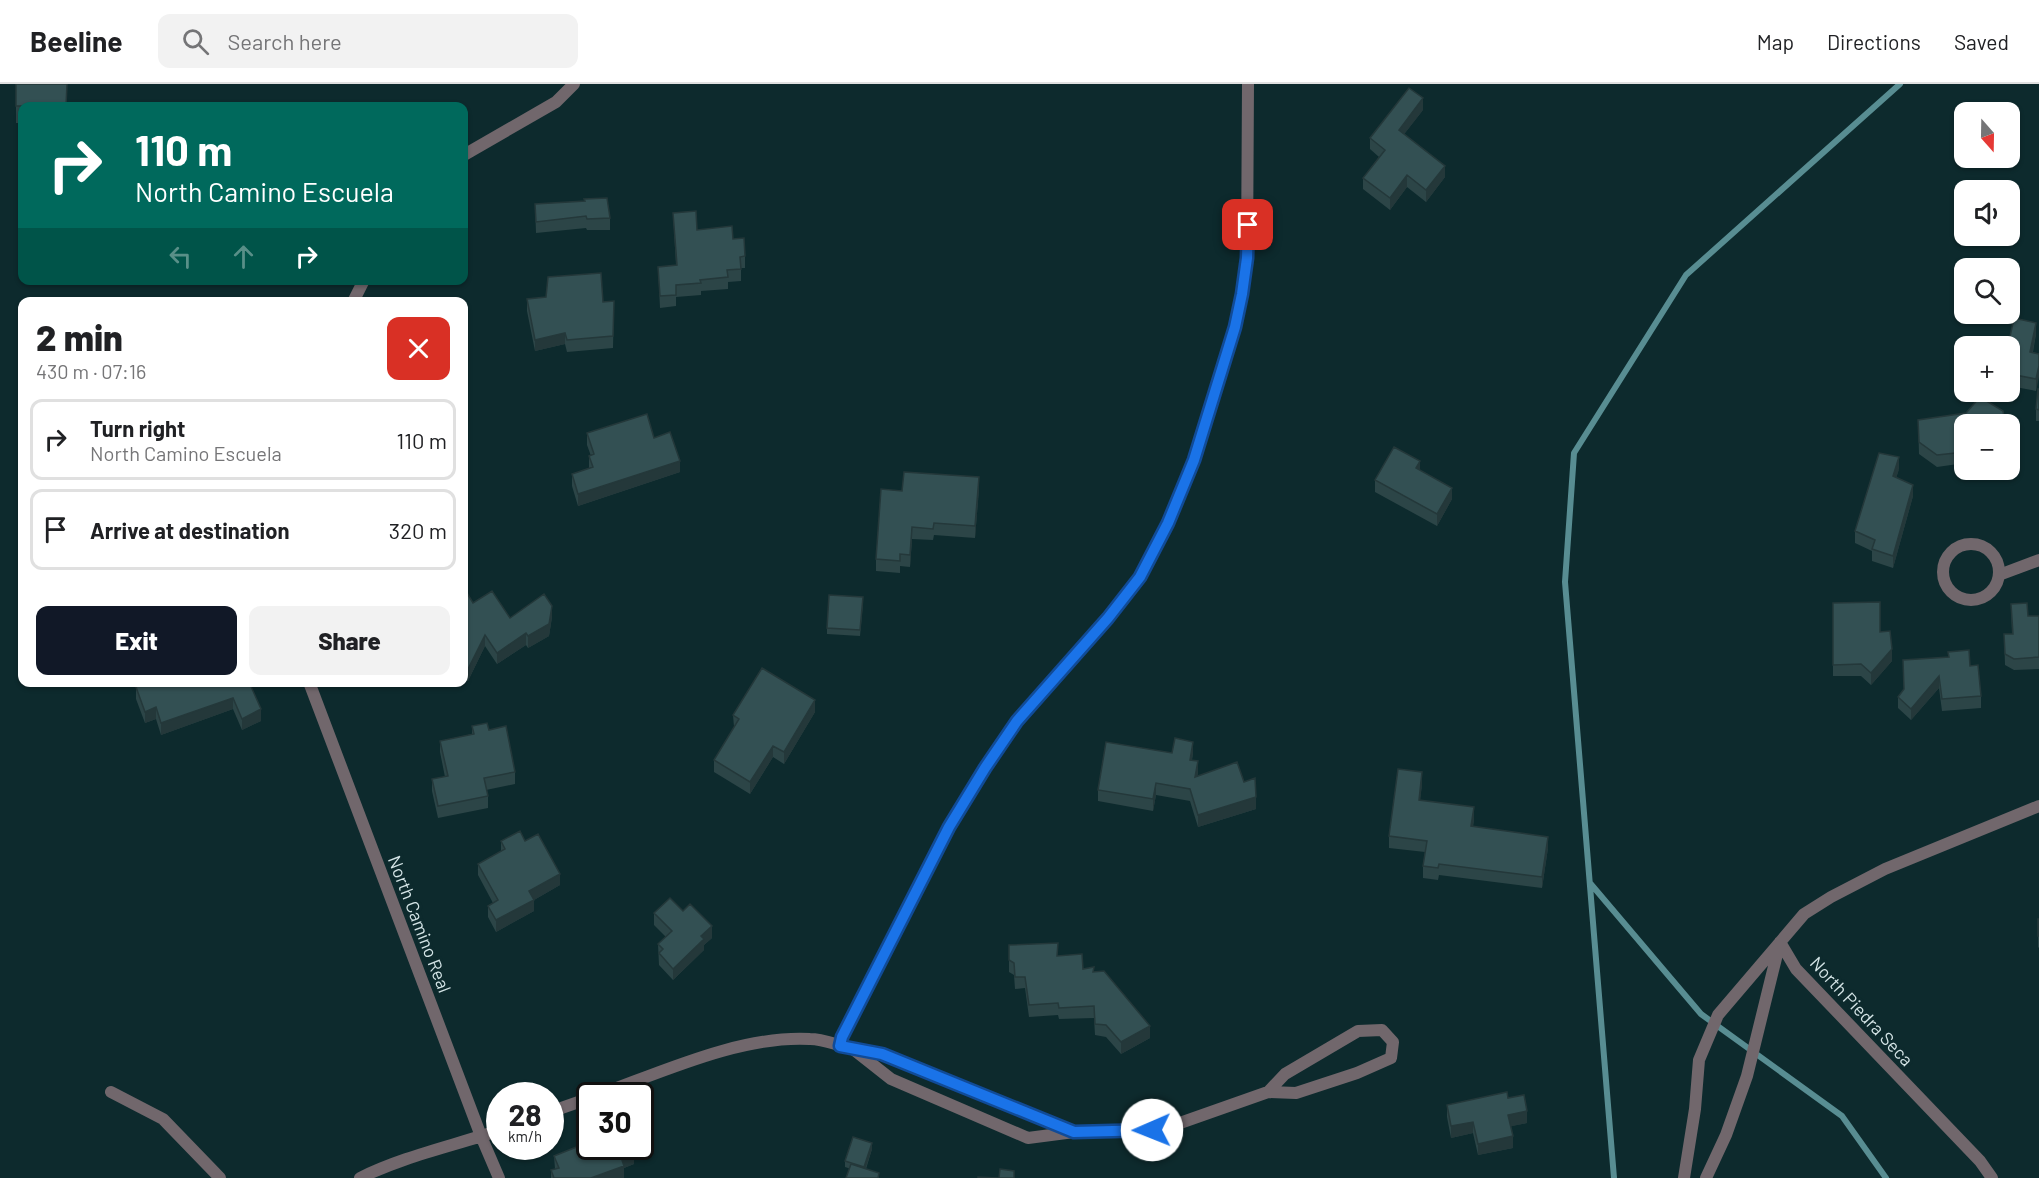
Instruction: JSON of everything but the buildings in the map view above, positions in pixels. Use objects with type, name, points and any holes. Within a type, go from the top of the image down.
[{"type":"street","points":[[468,153],[556,102],[574,84]]},
{"type":"street","points":[[840,1046],[842,1037],[921,880],[949,827],[985,768],[1017,721],[1108,618],[1140,577],[1168,523],[1194,460],[1235,327],[1242,294],[1247,248],[1248,84]]},
{"type":"street","points":[[1972,544],[1989,550],[1999,566],[1999,575],[1997,584],[1984,597],[1966,600],[1957,596],[1945,582],[1944,564],[1948,555],[1955,549],[1972,544]]},
{"type":"street","points":[[1999,575],[2039,560]]},
{"type":"street","name":"North Camino Real","points":[[311,687],[499,1178]]},
{"type":"street","points":[[1684,1178],[1695,1109],[1699,1060],[1718,1015],[1804,914],[1876,873],[2039,806]]},
{"type":"street","points":[[1706,1178],[1726,1135],[1747,1076],[1780,942]]},
{"type":"street","name":"North Piedra Seca","points":[[1780,942],[1796,969],[1980,1161],[1992,1178]]},
{"type":"street","points":[[853,1049],[891,1079],[1028,1138],[1074,1132],[1163,1129],[1268,1092],[1296,1093],[1357,1073],[1391,1058],[1393,1042],[1382,1030],[1358,1031],[1285,1074],[1268,1092]]},
{"type":"street","points":[[634,1082],[728,1048],[783,1039],[812,1039],[882,1054],[1074,1132]]},
{"type":"street","points":[[111,1092],[163,1119],[220,1178]]},
{"type":"street","points":[[360,1178],[486,1134]]},
{"type":"waterway","points":[[1614,1178],[1565,582],[1574,453],[1686,275],[1900,84]]},
{"type":"waterway","points":[[1590,883],[1701,1014],[1842,1116],[1886,1178]]},
{"type":"route","points":[[1152,1130],[1074,1132],[882,1054],[840,1046],[842,1037],[921,880],[949,827],[985,768],[1017,721],[1108,618],[1140,577],[1168,523],[1194,460],[1235,327],[1247,258],[1248,225]]}]
